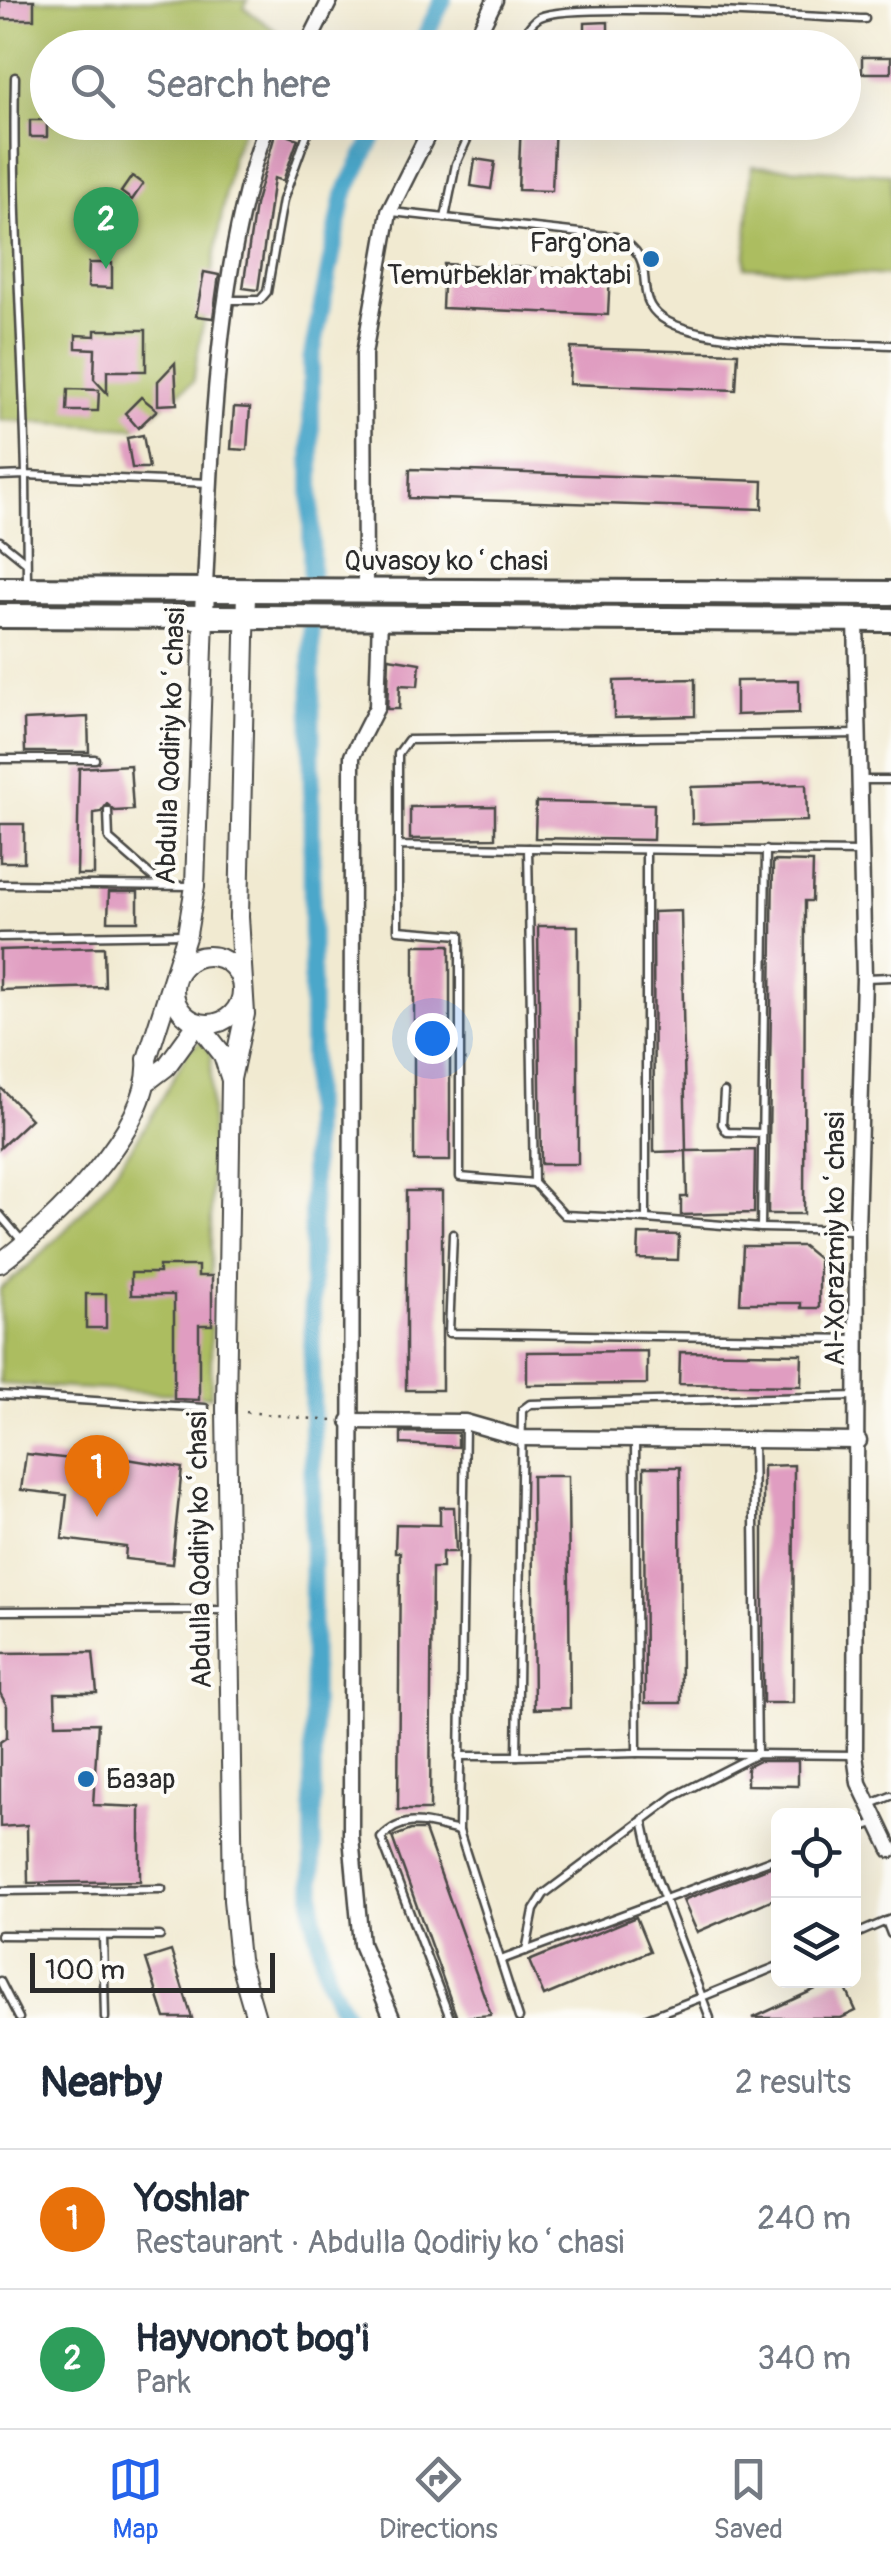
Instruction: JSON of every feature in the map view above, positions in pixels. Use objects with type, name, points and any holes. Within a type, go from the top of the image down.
[{"type":"main road","name":"Quvasoy koʻchasi","points":[[0,589],[891,592]]},
{"type":"main road","points":[[0,616],[246,618]]},
{"type":"main road","name":"Quvasoy koʻchasi","points":[[246,618],[891,620]]},
{"type":"street","points":[[315,30],[330,0]]},
{"type":"street","points":[[480,30],[494,0]]},
{"type":"street","points":[[206,587],[210,483],[228,300],[252,166],[261,140]]},
{"type":"street","points":[[357,589],[364,354],[389,212],[425,140]]},
{"type":"street","name":"Abdulla Qodiriy koʻchasi","points":[[0,1263],[47,1225],[132,1120],[149,1080],[147,1059],[187,934],[194,886],[206,587]]},
{"type":"street","name":"Abdulla Qodiriy koʻchasi","points":[[246,590],[241,696],[245,1014],[230,1080],[228,1610],[233,1900],[238,1960],[256,2018]]},
{"type":"street","points":[[367,617],[376,708],[352,756],[351,1837],[361,1944],[392,2018]]},
{"type":"street","name":"Al-Xorazmiy koʻchasi","points":[[856,620],[864,978],[857,1230],[860,1340],[855,1755],[868,1805],[891,1850]]},
{"type":"street","points":[[212,956],[232,966],[242,985],[242,996],[231,1016],[221,1022],[198,1023],[181,1011],[173,980],[190,962],[212,956]]},
{"type":"street","name":"Abdulla Qodiriy koʻchasi","points":[[149,1080],[166,1067],[198,1023],[223,1054],[230,1080]]},
{"type":"street","points":[[349,1421],[465,1422],[521,1438],[859,1441]]},
{"type":"lane","points":[[527,30],[543,15],[614,10],[865,19]]},
{"type":"lane","points":[[14,78],[12,173],[22,303],[27,589]]},
{"type":"lane","points":[[228,300],[260,300],[267,292],[283,200],[305,140]]},
{"type":"lane","points":[[446,218],[456,164],[466,140]]},
{"type":"lane","points":[[389,212],[616,237],[635,246],[644,258],[647,298],[660,317],[706,335],[891,345]]},
{"type":"lane","points":[[0,476],[210,483]]},
{"type":"lane","points":[[0,541],[27,562]]},
{"type":"lane","points":[[534,1183],[460,1178],[460,935],[398,930],[398,754],[408,740],[861,734]]},
{"type":"lane","points":[[0,759],[95,759]]},
{"type":"lane","points":[[862,780],[891,780]]},
{"type":"lane","points":[[108,811],[108,839],[163,886]]},
{"type":"lane","points":[[398,846],[862,852]]},
{"type":"lane","points":[[528,848],[534,1183],[564,1215],[857,1230]]},
{"type":"lane","points":[[646,850],[646,1220]]},
{"type":"lane","points":[[761,1228],[766,850]]},
{"type":"lane","points":[[0,884],[194,886]]},
{"type":"lane","points":[[0,938],[187,934]]},
{"type":"lane","points":[[864,978],[891,976]]},
{"type":"lane","points":[[724,1092],[722,1124],[726,1132],[762,1134]]},
{"type":"lane","points":[[0,1215],[25,1245]]},
{"type":"lane","points":[[453,1234],[449,1334],[860,1340]]},
{"type":"lane","points":[[0,1394],[205,1408]]},
{"type":"lane","points":[[518,1756],[522,1410],[530,1404],[858,1396]]},
{"type":"lane","points":[[465,1422],[459,1830],[519,2018]]},
{"type":"lane","points":[[754,1438],[756,1754]]},
{"type":"lane","points":[[635,1439],[638,1753]]},
{"type":"lane","points":[[0,1611],[228,1610]]},
{"type":"lane","points":[[526,1951],[534,1910],[544,1894],[674,1796],[756,1754]]},
{"type":"lane","points":[[459,1756],[855,1755]]},
{"type":"lane","points":[[868,1805],[891,1796]]},
{"type":"lane","points":[[642,1818],[650,1860],[710,2018]]},
{"type":"lane","points":[[450,2018],[381,1838],[393,1826],[410,1820],[459,1830]]},
{"type":"lane","points":[[861,1828],[876,1823]]},
{"type":"lane","points":[[501,1960],[771,1860]]},
{"type":"lane","points":[[0,1891],[162,1889]]},
{"type":"lane","points":[[861,1932],[888,1920],[891,1934]]},
{"type":"lane","points":[[0,1935],[160,1936]]},
{"type":"lane","points":[[103,1936],[105,2018]]},
{"type":"lane","points":[[647,2018],[771,1969]]},
{"type":"lane","points":[[0,1982],[19,2018]]},
{"type":"path","points":[[281,1418],[349,1421]]},
{"type":"green space","points":[[0,0],[248,0],[244,8],[275,30],[30,30],[30,140],[239,140],[232,156],[193,382],[135,428],[0,420]]},
{"type":"green space","points":[[752,166],[891,174],[891,276],[745,267]]},
{"type":"green space","points":[[202,1041],[211,1054],[211,1396],[0,1384],[0,1289],[84,1210],[151,1118],[188,1050]]},
{"type":"building","points":[[0,0],[34,0],[34,19],[0,19]]},
{"type":"building","points":[[608,22],[608,30],[585,30],[585,23]]},
{"type":"building","points":[[862,57],[891,57],[891,73],[862,73]]},
{"type":"building","points":[[273,140],[298,140],[283,181],[274,178],[258,290],[243,288],[255,205]]},
{"type":"building","points":[[520,140],[554,140],[552,191],[518,190]]},
{"type":"building","points":[[475,159],[495,162],[491,189],[471,186]]},
{"type":"building","points":[[132,176],[143,184],[132,200],[121,192]]},
{"type":"building","points":[[89,263],[112,263],[112,288],[88,287]]},
{"type":"building","points":[[444,264],[610,271],[608,315],[442,308]]},
{"type":"building","points":[[204,272],[219,275],[213,318],[196,316]]},
{"type":"building","points":[[95,330],[146,330],[146,371],[107,371],[107,393],[94,379],[95,349],[76,348],[76,335],[95,336]]},
{"type":"building","points":[[571,348],[738,353],[736,390],[569,384]]},
{"type":"building","points":[[175,363],[177,404],[158,405],[158,381]]},
{"type":"building","points":[[68,389],[99,390],[98,411],[67,411]]},
{"type":"building","points":[[141,397],[157,410],[138,428],[125,413]]},
{"type":"building","points":[[234,407],[250,408],[247,450],[231,449]]},
{"type":"building","points":[[143,435],[149,468],[132,468],[127,438]]},
{"type":"building","points":[[410,469],[763,481],[762,509],[409,498]]},
{"type":"building","points":[[389,658],[420,663],[418,686],[400,685],[399,709],[387,709]]},
{"type":"building","points":[[695,679],[695,716],[614,718],[614,681]]},
{"type":"building","points":[[799,680],[799,713],[736,715],[736,681]]},
{"type":"building","points":[[88,717],[89,752],[25,752],[24,720]]},
{"type":"building","points":[[130,765],[133,810],[115,811],[107,804],[101,812],[94,813],[94,875],[77,875],[79,768]]},
{"type":"building","points":[[806,784],[807,821],[692,824],[691,787]]},
{"type":"building","points":[[536,802],[654,804],[653,840],[535,838]]},
{"type":"building","points":[[495,806],[495,838],[410,839],[410,807]]},
{"type":"building","points":[[0,824],[24,824],[24,862],[0,862]]},
{"type":"building","points":[[773,861],[813,862],[812,901],[805,901],[804,1214],[768,1214]]},
{"type":"building","points":[[109,892],[138,892],[138,921],[108,921]]},
{"type":"building","points":[[681,911],[686,1151],[654,1152],[653,912]]},
{"type":"building","points":[[538,926],[578,926],[578,1164],[541,1164]]},
{"type":"building","points":[[414,945],[450,945],[450,1161],[414,1161]]},
{"type":"building","points":[[104,947],[105,987],[0,990],[0,950]]},
{"type":"building","points":[[0,1087],[31,1119],[0,1148]]},
{"type":"building","points":[[755,1150],[754,1213],[681,1215],[681,1197],[687,1197],[686,1151]]},
{"type":"building","points":[[406,1191],[442,1191],[442,1390],[406,1390]]},
{"type":"building","points":[[639,1234],[679,1235],[678,1260],[638,1259]]},
{"type":"building","points":[[743,1246],[803,1246],[819,1259],[819,1308],[801,1308],[801,1303],[740,1303]]},
{"type":"building","points":[[159,1266],[198,1266],[198,1276],[212,1276],[212,1325],[199,1325],[199,1400],[174,1399],[174,1295],[131,1295],[131,1273],[159,1273]]},
{"type":"building","points":[[86,1294],[106,1294],[106,1328],[86,1328]]},
{"type":"building","points":[[647,1351],[647,1384],[527,1385],[527,1352]]},
{"type":"building","points":[[680,1352],[802,1354],[801,1386],[679,1384]]},
{"type":"building","points":[[401,1432],[458,1433],[458,1447],[401,1444]]},
{"type":"building","points":[[73,1450],[182,1468],[172,1564],[125,1559],[126,1547],[62,1539],[67,1495],[21,1490],[26,1454],[71,1459]]},
{"type":"building","points":[[794,1465],[793,1703],[763,1703],[763,1466]]},
{"type":"building","points":[[644,1467],[680,1467],[681,1703],[645,1703]]},
{"type":"building","points":[[532,1476],[568,1476],[570,1708],[534,1709]]},
{"type":"building","points":[[440,1507],[454,1507],[456,1552],[442,1552],[442,1568],[432,1568],[430,1810],[398,1810],[400,1552],[395,1552],[396,1524],[440,1525]]},
{"type":"building","points":[[93,1652],[97,1693],[55,1693],[56,1724],[98,1723],[93,1805],[140,1807],[140,1881],[28,1883],[27,1825],[0,1827],[0,1742],[7,1737],[7,1706],[0,1693],[0,1653]]},
{"type":"building","points":[[759,1761],[798,1761],[798,1786],[747,1785],[747,1767]]},
{"type":"building","points":[[425,1830],[491,2015],[457,2018],[392,1837]]},
{"type":"building","points":[[771,1867],[771,1900],[697,1932],[683,1900]]},
{"type":"building","points":[[636,1917],[650,1951],[544,1996],[529,1961]]},
{"type":"building","points":[[171,1951],[192,2018],[165,2018],[146,1959]]},
{"type":"building","points":[[818,1988],[846,1988],[856,2011],[841,2018],[753,2018]]},
{"type":"waterway","points":[[428,30],[443,0]]},
{"type":"waterway","points":[[346,2018],[328,1981],[313,1913],[311,360],[344,195],[372,140]]},
{"type":"place","name":"Farg'ona Temurbeklar maktabi","points":[[651,259]]},
{"type":"place","name":"Hayvonot bog'i","points":[[106,269]]},
{"type":"place","name":"Yoshlar","points":[[97,1517]]},
{"type":"place","name":"Базар","points":[[86,1779]]}]
